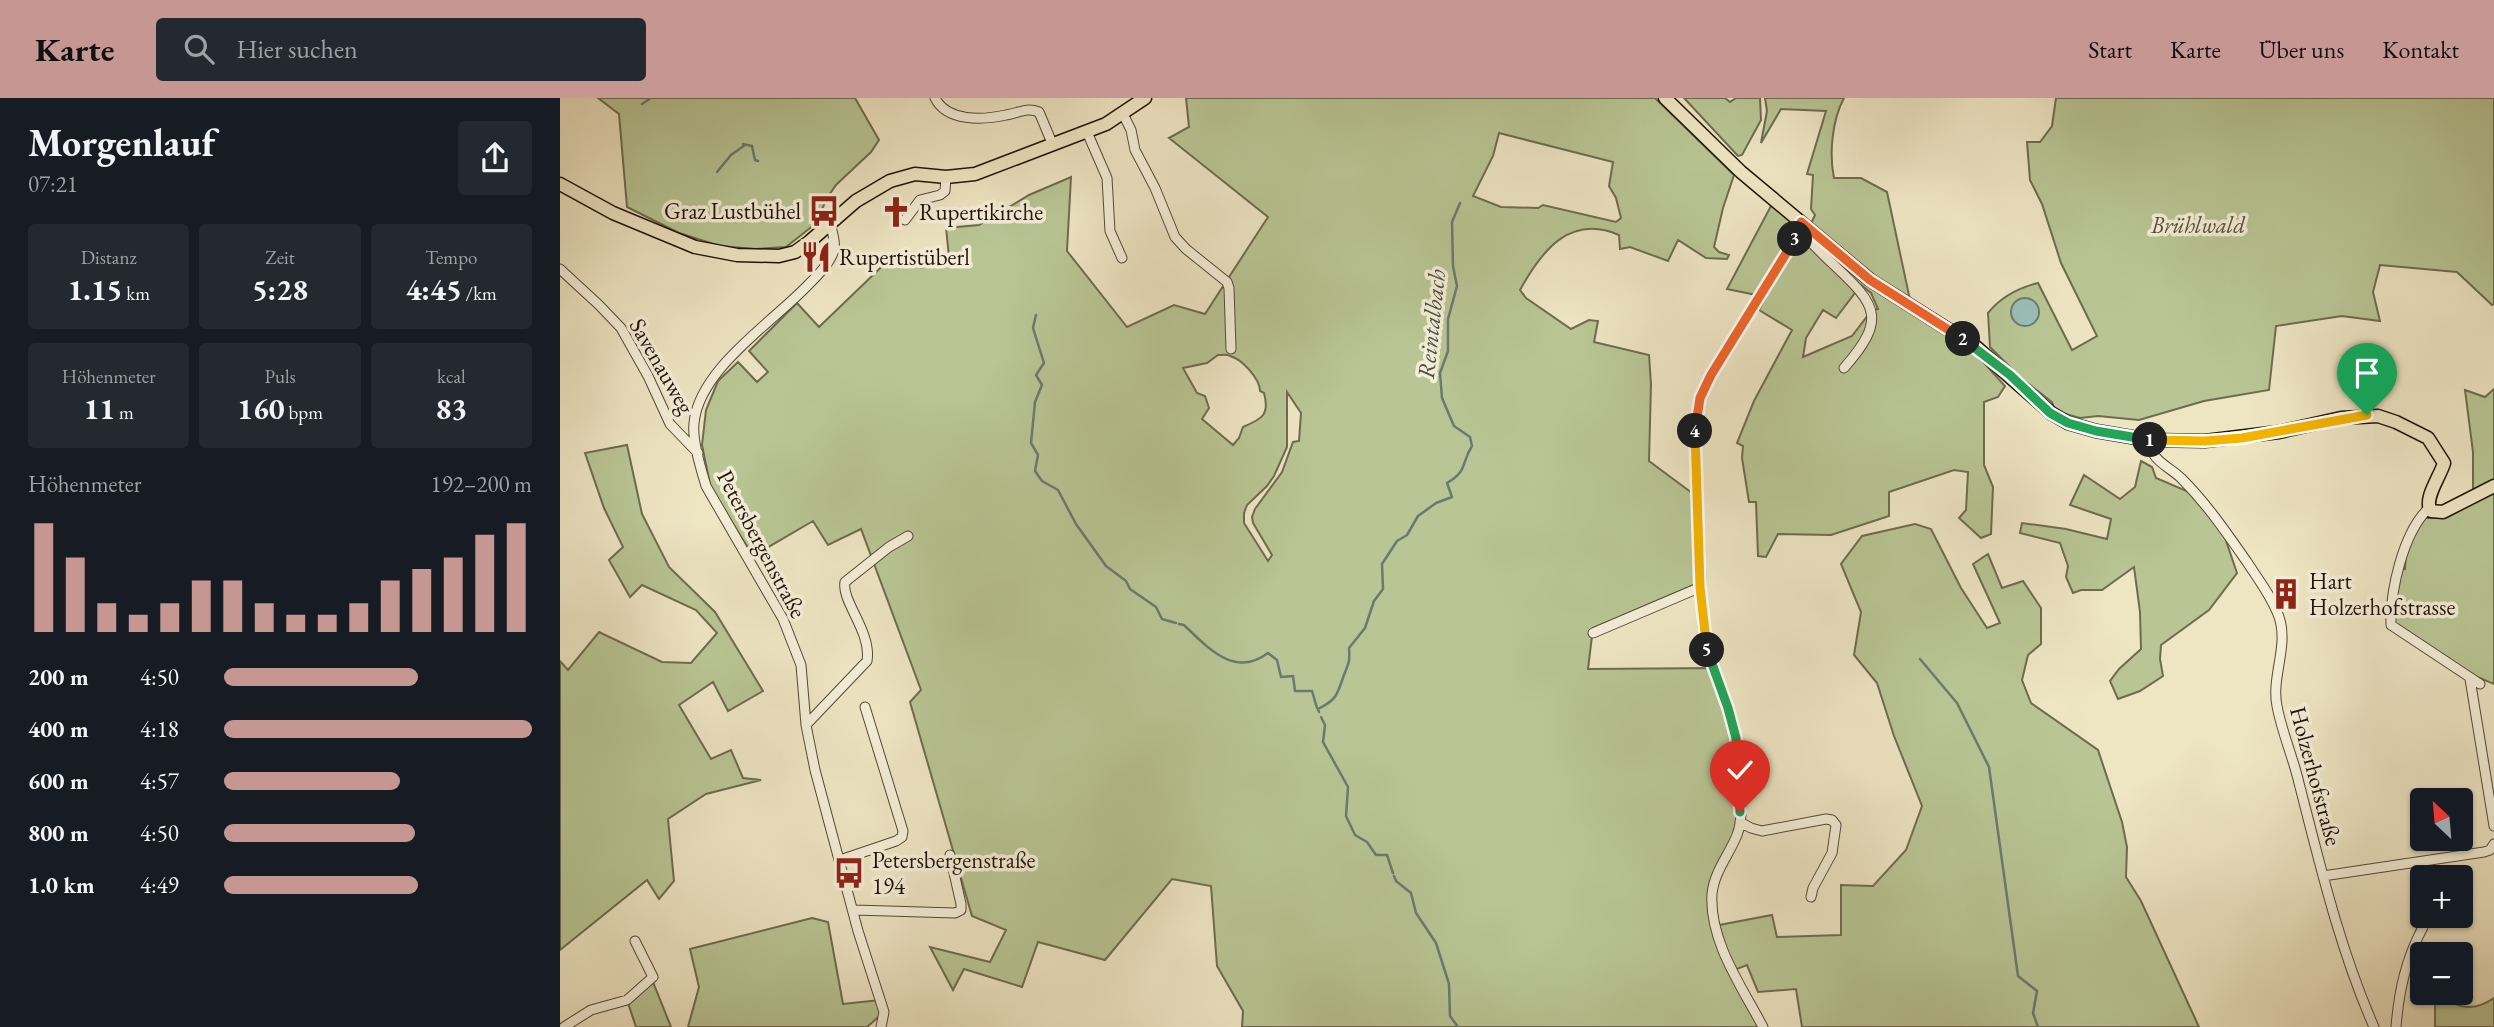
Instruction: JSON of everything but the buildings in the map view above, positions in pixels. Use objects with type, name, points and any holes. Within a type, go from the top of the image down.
[{"type":"main road","points":[[1665,98],[1801,226],[1870,280],[1976,347],[2050,413],[2068,423],[2149,440],[2192,442],[2242,438],[2341,418],[2378,416],[2428,438],[2444,463],[2441,475],[2428,498],[2428,509],[2435,513],[2443,512],[2494,486]]},
{"type":"main road","points":[[560,184],[590,202],[695,247],[737,255],[787,255],[809,242],[862,197],[890,181],[915,174],[946,177],[975,174],[1087,132],[1123,114],[1143,99]]},
{"type":"street","points":[[935,98],[943,110],[958,116],[988,118],[1034,110],[1039,112],[1052,144]]},
{"type":"street","points":[[1123,114],[1131,130],[1135,150],[1155,188],[1175,237],[1227,282],[1231,349]]},
{"type":"street","points":[[1087,132],[1107,178],[1110,231],[1122,258]]},
{"type":"street","points":[[905,220],[920,200],[945,191],[946,177]]},
{"type":"street","name":"Petersbergenstraße","points":[[830,223],[834,250],[817,277],[730,358],[705,390],[694,423],[706,486],[783,619],[801,666],[806,725],[814,770],[858,931],[884,1012],[881,1027]]},
{"type":"street","points":[[1763,1027],[1728,960],[1718,935],[1712,905],[1712,890],[1721,865],[1738,833],[1740,821],[1736,738],[1706,648],[1700,587],[1695,433],[1700,398],[1711,375],[1801,226],[1857,286],[1872,310],[1871,327],[1864,345],[1844,368]]},
{"type":"street","name":"Savenauweg","points":[[560,269],[621,328],[648,376],[670,424],[698,454]]},
{"type":"street","name":"Holzerhofstraße","points":[[2149,440],[2149,450],[2155,459],[2175,472],[2214,513],[2264,588],[2279,616],[2282,640],[2275,689],[2283,735],[2298,776],[2323,876],[2355,976],[2375,1027]]},
{"type":"street","points":[[2428,509],[2417,522],[2396,576],[2390,602],[2391,625],[2480,684]]},
{"type":"street","points":[[806,725],[865,666],[868,659],[868,648],[861,624],[844,589],[845,582],[889,547],[908,536]]},
{"type":"street","points":[[1592,633],[1700,587]]},
{"type":"street","points":[[2470,679],[2494,826]]},
{"type":"street","points":[[840,860],[896,841],[902,837],[903,831],[865,707]]},
{"type":"street","points":[[1740,821],[1762,831],[1832,820],[1836,825],[1832,853],[1811,897]]},
{"type":"street","name":"Holzerhofstraße","points":[[2323,876],[2484,852],[2490,850],[2494,844]]},
{"type":"street","points":[[854,909],[955,913],[961,909],[961,904],[950,855]]},
{"type":"street","points":[[2396,1027],[2402,978],[2423,928]]},
{"type":"street","points":[[564,1027],[591,1010],[627,1000],[653,977],[635,941]]},
{"type":"green space","points":[[598,98],[855,98],[879,140],[871,152],[836,185],[825,201],[819,221],[786,247],[755,249],[720,246],[679,233],[627,207],[619,114]]},
{"type":"green space","points":[[1186,98],[1655,98],[1734,175],[1714,247],[1729,255],[1727,259],[1706,258],[1678,240],[1668,261],[1630,247],[1620,249],[1619,235],[1586,229],[1572,233],[1548,249],[1520,290],[1526,298],[1571,329],[1589,320],[1598,321],[1594,342],[1649,355],[1649,461],[1692,493],[1696,584],[1593,628],[1588,669],[1719,668],[1730,702],[1740,821],[1712,890],[1719,925],[1772,915],[1777,937],[1841,935],[1841,885],[1873,886],[1906,850],[1922,806],[1894,736],[1877,683],[1854,655],[1861,612],[1841,564],[1862,536],[1915,524],[1931,529],[1961,588],[1987,628],[2000,623],[1973,564],[1988,554],[2002,588],[2023,581],[2041,608],[2041,644],[2028,655],[2022,680],[2031,703],[2098,750],[2122,822],[2127,847],[2126,877],[2141,901],[2199,1027],[1802,1027],[1796,989],[1758,992],[1747,965],[1734,970],[1763,1027],[1242,1027],[1243,1011],[1217,966],[1211,886],[1172,879],[1105,960],[1038,942],[1022,987],[964,969],[953,990],[930,947],[990,962],[1006,930],[972,916],[910,702],[921,690],[861,529],[828,545],[813,521],[753,556],[711,489],[702,445],[706,410],[718,381],[738,362],[757,382],[768,372],[749,351],[797,303],[819,327],[898,251],[921,268],[949,257],[946,228],[979,225],[1029,195],[1071,177],[1067,251],[1127,327],[1174,305],[1205,314],[1268,217],[1169,138],[1189,127]],"holes":[[[1499,133],[1613,162],[1609,186],[1616,198],[1621,218],[1616,222],[1543,205],[1538,208],[1501,207],[1473,196],[1493,156]],[[1218,355],[1235,358],[1250,370],[1260,391],[1264,393],[1266,406],[1263,415],[1243,427],[1233,445],[1202,419],[1209,408],[1205,396],[1197,393],[1183,368],[1207,363]],[[1287,392],[1301,413],[1299,441],[1293,442],[1282,472],[1252,517],[1272,555],[1268,561],[1244,523],[1244,513],[1247,505],[1274,476],[1287,447]]]},
{"type":"green space","points":[[1684,98],[1725,98],[1730,102],[1736,98],[1760,98],[1761,120],[1742,155],[1738,156]]},
{"type":"green space","points":[[1765,98],[1844,98],[1833,137],[1834,178],[1861,178],[1887,192],[1913,314],[1975,353],[2005,386],[1998,397],[1984,402],[1984,465],[1993,487],[1991,534],[1981,538],[1959,518],[1966,510],[1968,472],[1954,470],[1889,492],[1889,516],[1831,535],[1778,534],[1766,557],[1758,556],[1756,502],[1749,502],[1742,458],[1743,446],[1737,443],[1754,401],[1792,330],[1759,310],[1766,297],[1727,289],[1772,204],[1807,232],[1815,215],[1811,209],[1813,175],[1807,174],[1826,111],[1781,109],[1761,143],[1767,111]],"holes":[[[1861,285],[1871,293],[1878,309],[1872,310],[1852,336],[1803,357],[1806,338],[1823,310],[1836,318]]]},
{"type":"green space","name":"Brühlwald","points":[[2056,98],[2494,98],[2494,304],[2457,272],[2380,265],[2373,292],[2380,321],[2342,316],[2276,326],[2269,390],[2204,401],[2139,420],[2098,416],[2080,418],[2055,411],[2052,402],[2021,378],[1990,347],[1988,313],[2010,294],[2038,283],[2072,350],[2097,336],[2061,263],[2042,204],[2030,180],[2027,142],[2040,142],[2052,126]]},
{"type":"green space","points":[[2494,389],[2494,684],[2475,676],[2397,626],[2393,619],[2400,568],[2405,569],[2406,551],[2422,518],[2440,518],[2473,502],[2473,452],[2465,390],[2485,397]]},
{"type":"green space","points":[[627,445],[642,514],[669,567],[715,612],[763,691],[728,711],[713,682],[679,705],[711,759],[731,750],[743,778],[761,780],[706,794],[668,819],[674,881],[659,899],[647,880],[560,950],[560,661],[568,670],[599,632],[662,662],[691,663],[717,633],[696,610],[642,585],[630,597],[609,560],[623,547],[604,508],[585,453]]},
{"type":"green space","points":[[2141,461],[2152,467],[2156,478],[2189,492],[2223,532],[2237,573],[2209,610],[2161,645],[2163,676],[2140,691],[2118,699],[2110,681],[2141,649],[2140,612],[2134,567],[2102,590],[2081,590],[2073,593],[2066,577],[2068,566],[2060,543],[2020,533],[2022,523],[2066,529],[2107,539],[2111,519],[2070,505],[2084,475],[2120,499],[2135,487]]},
{"type":"green space","points":[[812,918],[828,922],[843,1004],[880,1000],[884,1012],[867,1027],[688,1027],[699,987],[690,949]]},
{"type":"green space","points":[[653,982],[671,1027],[636,1027],[628,1003]]},
{"type":"green space","points":[[2494,998],[2494,1027],[2435,1027],[2435,1005],[2471,1007]]},
{"type":"water","points":[[2025,298],[2035,302],[2039,312],[2035,322],[2025,326],[2015,322],[2011,312],[2015,302]]},
{"type":"waterway","points":[[642,104],[651,98]]},
{"type":"waterway","points":[[743,144],[752,146],[755,160],[758,161]]},
{"type":"waterway","points":[[717,172],[731,155],[745,145]]},
{"type":"waterway","name":"Reintalbach","points":[[1319,712],[1318,709],[1330,702],[1338,691],[1349,662],[1349,648],[1365,628],[1374,601],[1383,589],[1382,564],[1397,541],[1407,535],[1418,516],[1436,503],[1452,497],[1447,483],[1461,471],[1472,446],[1470,437],[1454,426],[1442,398],[1440,373],[1448,351],[1448,319],[1457,286],[1453,266],[1452,222],[1460,203]]},
{"type":"waterway","points":[[1036,315],[1033,328],[1044,363],[1036,375],[1042,385],[1035,402],[1031,443],[1038,455],[1035,471],[1042,481],[1058,490],[1076,524],[1106,566],[1126,581],[1130,589],[1156,607],[1162,619],[1176,623]]},
{"type":"waterway","points":[[1179,624],[1184,625],[1213,651],[1234,661],[1244,663],[1268,653],[1277,660],[1281,677],[1293,676],[1295,691],[1312,691],[1317,708]]},
{"type":"waterway","points":[[1920,659],[1957,703],[1989,767],[2018,976],[2037,991],[2033,1013],[2038,1027]]},
{"type":"waterway","name":"Reintalbach","points":[[1321,717],[1325,725],[1323,742],[1348,787],[1346,816],[1355,835],[1367,842],[1376,855],[1387,855],[1393,873]]},
{"type":"waterway","name":"Reintalbach","points":[[1394,876],[1396,881],[1411,893],[1416,913],[1436,943],[1449,984],[1450,1016],[1458,1027]]},
{"type":"place","name":"Graz Lustbühel","points":[[824,211]]},
{"type":"place","name":"Rupertikirche","points":[[896,212]]},
{"type":"place","name":"Rupertistüberl","points":[[816,257]]},
{"type":"place","name":"Hart Holzerhofstrasse","points":[[2286,594]]},
{"type":"place","name":"Petersbergenstraße 194","points":[[849,873]]},
{"type":"route","points":[[1740,812],[1736,738],[1706,648],[1703,626],[1695,433],[1700,398],[1711,375],[1800,231],[1801,222],[1870,280],[1976,347],[2050,413],[2068,423],[2096,431],[2178,442],[2242,438],[2367,415]]}]
